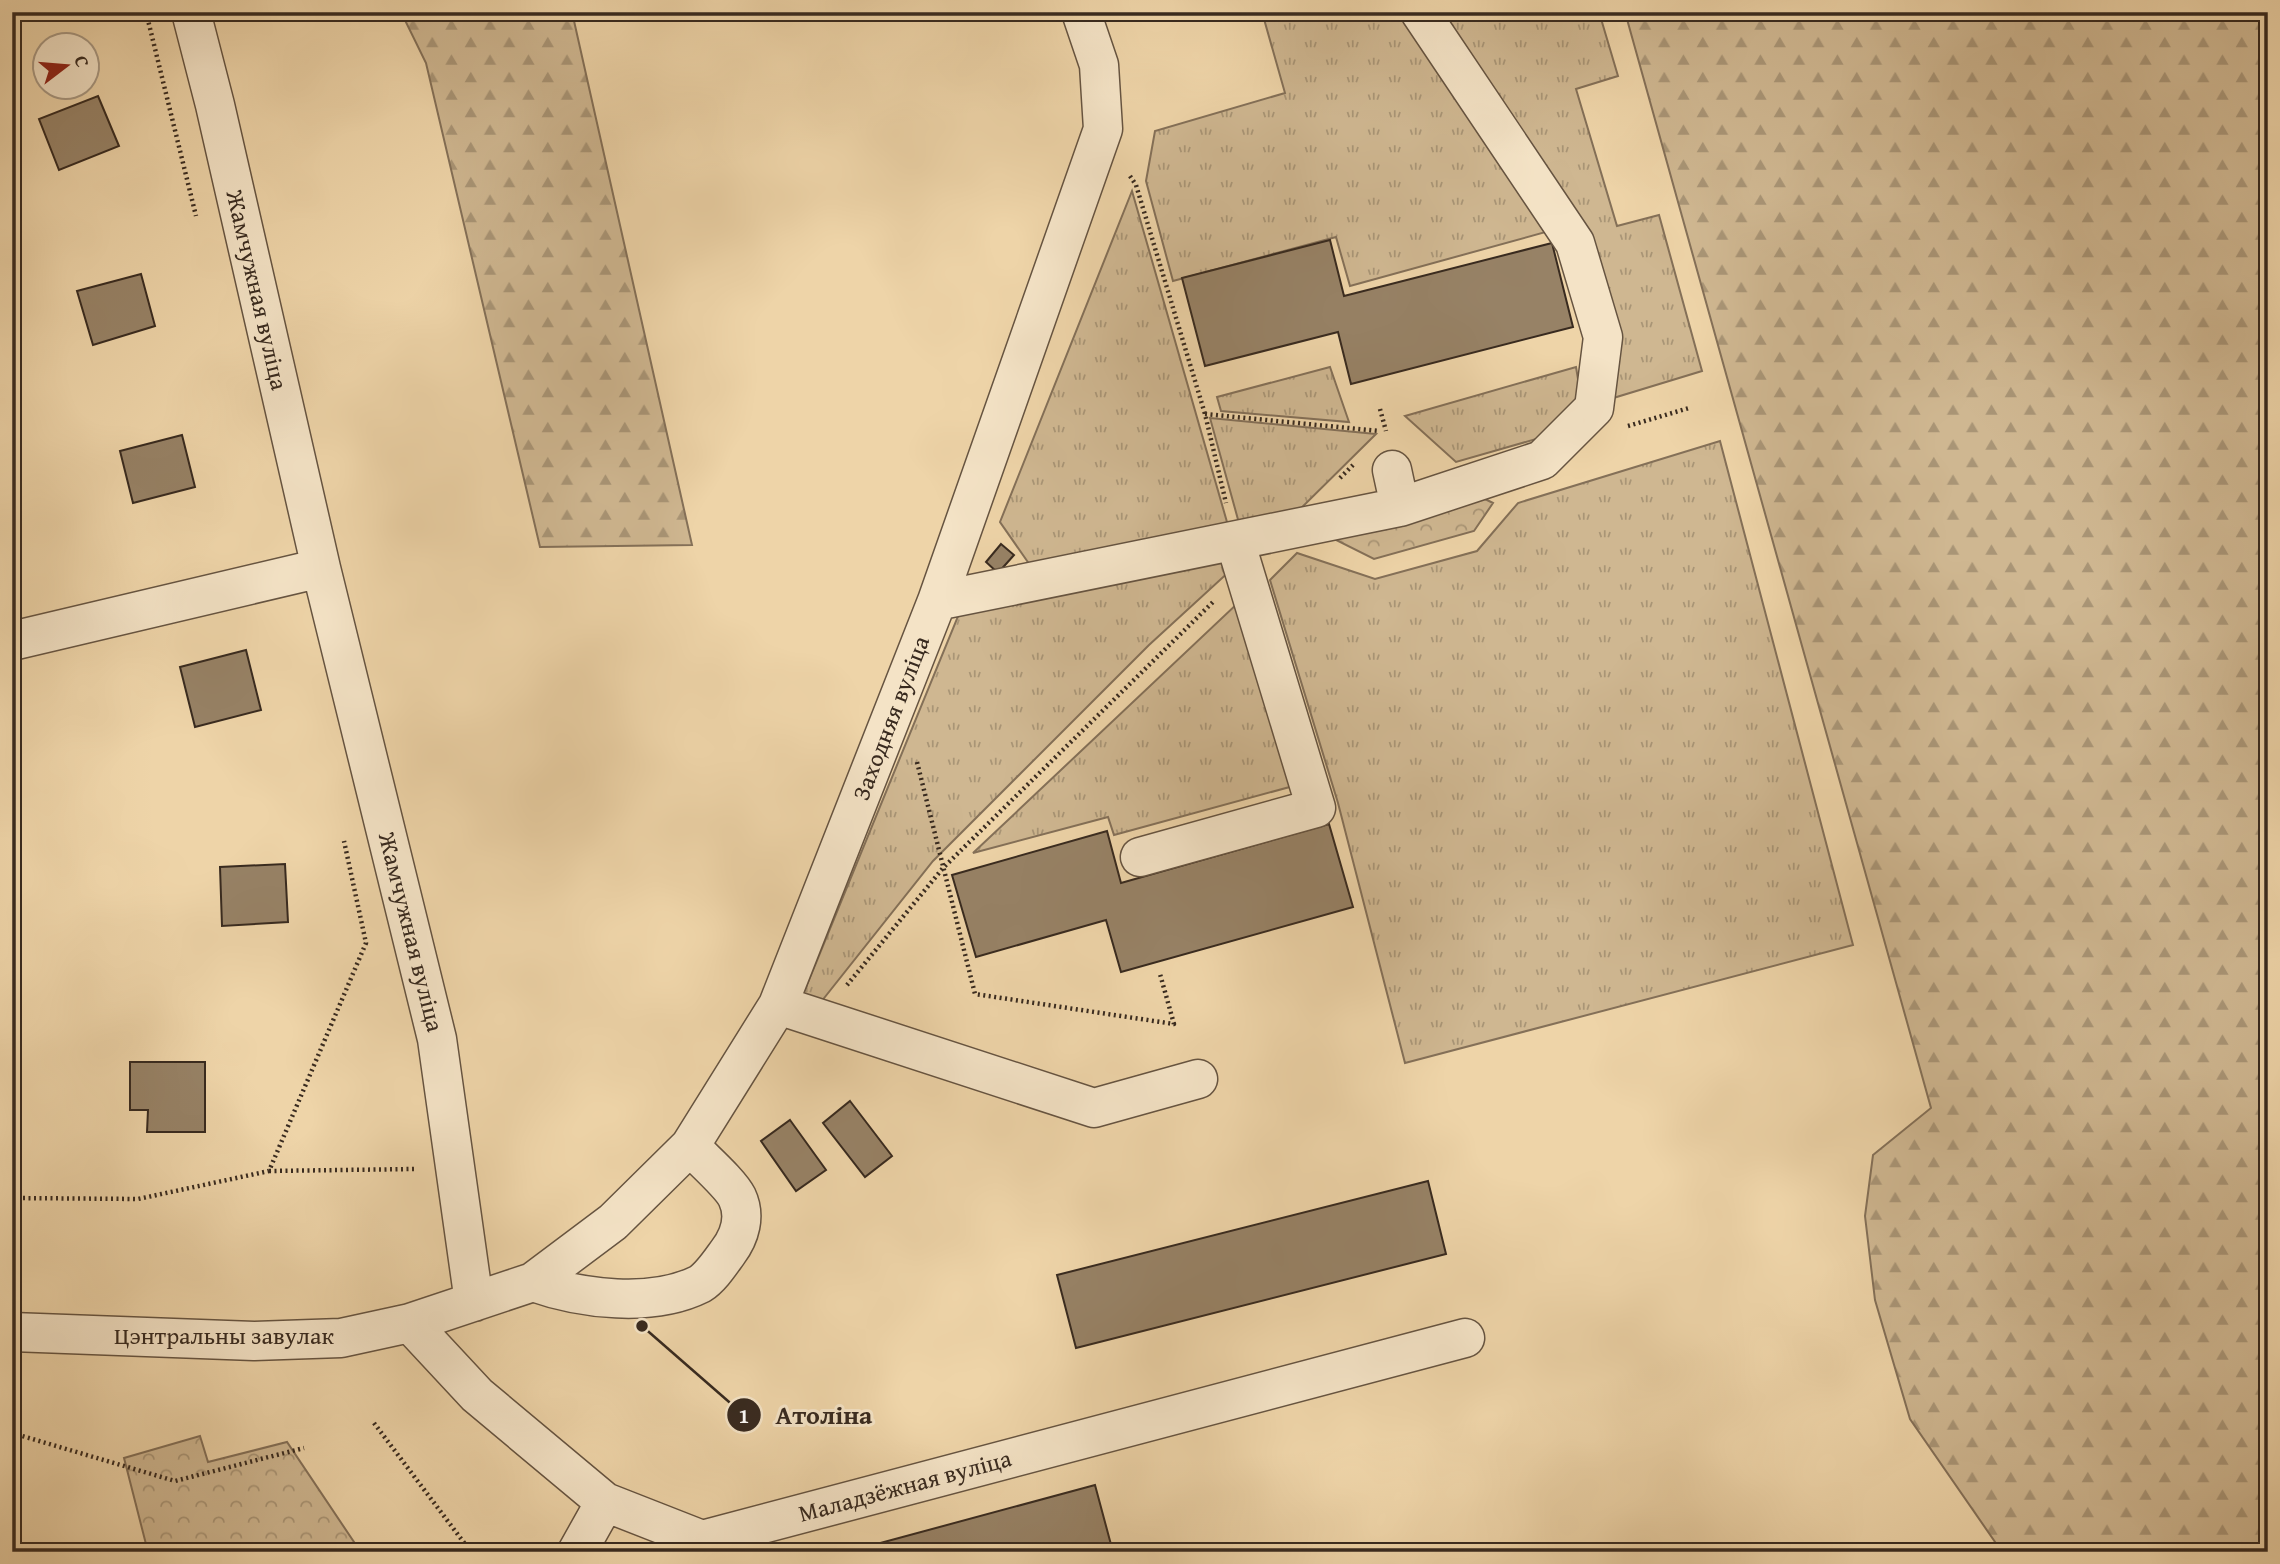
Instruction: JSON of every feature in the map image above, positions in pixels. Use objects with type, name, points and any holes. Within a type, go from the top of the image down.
[{"type":"street","name":"Жамчужная вуліца","points":[[191,12],[215,105],[321,568],[437,1039],[474,1303]]},
{"type":"street","name":"Заходняя вуліца","points":[[474,1303],[533,1282],[613,1222],[690,1146],[778,1005],[937,601],[1103,129],[1099,65],[1081,12]]},
{"type":"street","points":[[937,601],[1239,556],[1542,460],[1594,408],[1604,337],[1575,243],[1420,12]]},
{"type":"street","points":[[1375,458],[1400,507]]},
{"type":"street","points":[[1140,857],[1315,808],[1239,556]]},
{"type":"street","points":[[12,641],[321,568]]},
{"type":"street","points":[[778,1005],[1094,1108],[1198,1079]]},
{"type":"street","points":[[533,1282],[561,1292],[612,1299],[653,1296],[702,1283],[732,1247],[741,1227],[741,1210],[736,1195],[690,1146]]},
{"type":"street","name":"Цэнтральны завулак","points":[[12,1332],[254,1341],[341,1338],[410,1323],[474,1303]]},
{"type":"street","name":"Маладзёжная вуліца","points":[[410,1323],[477,1395],[604,1502],[702,1540],[1465,1338]]},
{"type":"street","points":[[577,1552],[604,1502]]},
{"type":"path","points":[[146,12],[199,227]]},
{"type":"path","points":[[820,1019],[943,868],[1239,556],[1205,414],[1136,186],[1103,129]]},
{"type":"path","points":[[1337,481],[1375,458],[1386,432],[1380,409]]},
{"type":"path","points":[[1205,414],[1386,432]]},
{"type":"path","points":[[897,704],[912,743],[975,994],[1174,1024],[1160,974]]},
{"type":"path","points":[[269,1171],[366,943],[342,834]]},
{"type":"path","points":[[12,1198],[138,1199],[269,1171],[455,1168]]},
{"type":"path","points":[[374,1423],[471,1552]]},
{"type":"path","points":[[12,1433],[175,1481],[303,1448]]},
{"type":"green space","points":[[401,12],[572,12],[692,545],[540,547],[426,63]]},
{"type":"green space","points":[[1262,12],[1408,12],[1553,230],[1350,286],[1336,237],[1173,281],[1146,181],[1155,131],[1285,93]]},
{"type":"green space","points":[[1439,12],[1599,12],[1618,76],[1576,89],[1617,226],[1659,215],[1702,371],[1610,399],[1618,338]]},
{"type":"green space","points":[[1625,12],[2268,12],[2268,1552],[2002,1552],[1910,1419],[1875,1300],[1865,1216],[1873,1155],[1931,1108]]},
{"type":"green space","points":[[1132,191],[1229,529],[1032,568],[1000,522]]},
{"type":"green space","points":[[1330,367],[1349,422],[1221,411],[1217,397]]},
{"type":"green space","points":[[1576,367],[1582,403],[1550,435],[1456,462],[1405,416]]},
{"type":"green space","points":[[1210,418],[1376,434],[1283,526],[1242,534]]},
{"type":"green space","points":[[1720,441],[1853,945],[1405,1063],[1338,803],[1270,580],[1297,553],[1375,579],[1477,551],[1518,503]]},
{"type":"green space","points":[[1473,493],[1493,503],[1474,531],[1374,559],[1332,538]]},
{"type":"green space","points":[[1227,551],[1232,569],[1149,645],[933,861],[817,1007],[802,997],[963,604]]},
{"type":"green space","points":[[1240,601],[1297,785],[1114,835],[1108,817],[973,853]]},
{"type":"green space","points":[[200,1436],[208,1462],[287,1442],[356,1545],[335,1552],[148,1552],[124,1458]]},
{"type":"building","points":[[83,102],[101,102],[119,146],[59,170],[39,119]]},
{"type":"building","points":[[1330,240],[1344,296],[1552,243],[1573,327],[1351,384],[1338,332],[1205,366],[1182,278]]},
{"type":"building","points":[[141,274],[155,326],[93,345],[77,291]]},
{"type":"building","points":[[182,435],[195,487],[133,503],[120,451]]},
{"type":"building","points":[[1001,544],[1014,555],[998,573],[986,562]]},
{"type":"building","points":[[246,650],[261,710],[195,727],[180,667]]},
{"type":"building","points":[[1329,824],[1353,907],[1121,972],[1106,920],[976,957],[952,875],[1107,831],[1121,883]]},
{"type":"building","points":[[285,864],[288,922],[222,926],[220,867]]},
{"type":"building","points":[[130,1062],[205,1062],[205,1132],[147,1132],[148,1110],[130,1110]]},
{"type":"building","points":[[850,1101],[892,1156],[865,1177],[823,1123]]},
{"type":"building","points":[[790,1120],[826,1170],[796,1191],[761,1141]]},
{"type":"building","points":[[1428,1181],[1446,1254],[1076,1348],[1057,1275]]},
{"type":"building","points":[[1095,1485],[1113,1552],[847,1552]]},
{"type":"place","name":"Атоліна","points":[[642,1326]]}]
